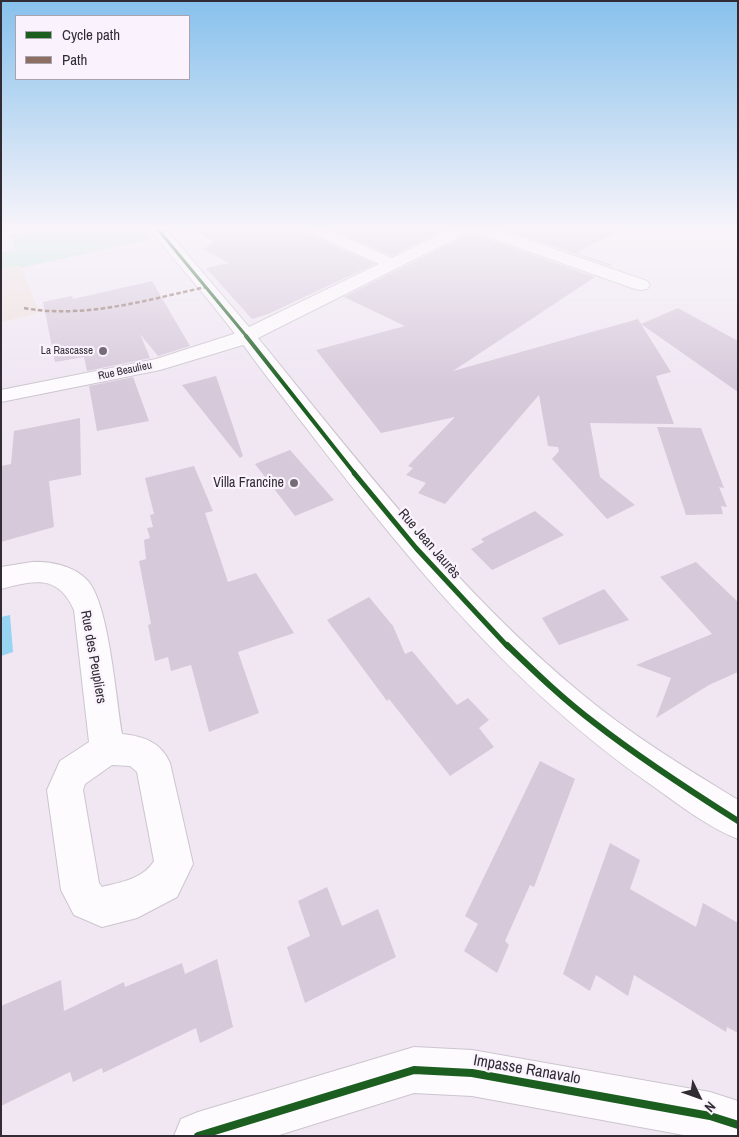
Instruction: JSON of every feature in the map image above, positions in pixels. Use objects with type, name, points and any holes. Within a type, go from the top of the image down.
[{"type":"street","name":"Rue Jean Jaurès","points":[[201,280],[428,562],[508,646],[551,687],[600,726],[650,764],[738,821]]},
{"type":"street","name":"Rue Beaulieu","points":[[1,396],[160,364],[236,341],[359,280]]},
{"type":"street","points":[[627,280],[641,285]]},
{"type":"street","name":"Rue des Peupliers","points":[[1,578],[18,573],[42,571],[60,575],[78,590],[88,610],[107,749]]},
{"type":"street","name":"Impasse Ranavalo","points":[[200,1135],[355,1086],[414,1070],[472,1072],[710,1116],[738,1125]]},
{"type":"shaded area","points":[[1,280],[26,280],[39,311],[33,315],[1,322]]},
{"type":"water","points":[[10,615],[13,652],[1,656],[1,617]]},
{"type":"building","points":[[217,280],[341,280],[268,314],[252,319]]},
{"type":"building","points":[[378,280],[590,280],[453,371],[638,319],[671,372],[656,376],[674,424],[590,423],[600,477],[635,505],[607,519],[552,459],[559,451],[558,447],[548,446],[539,395],[445,504],[418,493],[426,483],[406,475],[413,468],[408,466],[455,417],[381,433],[316,350],[405,326],[344,297]]},
{"type":"building","points":[[152,281],[190,346],[158,356],[140,334],[150,358],[87,371],[84,357],[55,362],[43,302],[72,296],[73,299]]},
{"type":"building","points":[[678,308],[738,341],[738,392],[641,324]]},
{"type":"building","points":[[216,376],[243,456],[240,458],[182,385]]},
{"type":"building","points":[[133,377],[149,421],[97,431],[89,386]]},
{"type":"building","points":[[80,418],[81,475],[49,481],[54,527],[1,542],[1,466],[11,464],[14,431]]},
{"type":"building","points":[[657,427],[701,428],[724,488],[719,487],[727,507],[721,506],[723,514],[686,515]]},
{"type":"building","name":"Villa Francine","points":[[290,450],[334,500],[295,516],[255,464]]},
{"type":"building","points":[[194,466],[213,511],[205,513],[228,582],[256,573],[294,633],[238,652],[259,713],[209,732],[191,665],[171,671],[168,657],[155,661],[148,625],[151,624],[139,561],[146,559],[144,540],[150,538],[147,528],[153,527],[150,515],[154,514],[145,478]]},
{"type":"building","points":[[535,511],[564,535],[492,570],[471,549],[484,542],[481,539]]},
{"type":"building","points":[[696,562],[738,602],[738,672],[709,685],[656,718],[671,678],[636,665],[712,634],[660,577]]},
{"type":"building","points":[[604,589],[629,620],[559,645],[542,618]]},
{"type":"building","points":[[369,597],[393,626],[405,654],[412,651],[457,705],[468,698],[489,720],[479,728],[494,747],[450,776],[389,699],[387,701],[327,620]]},
{"type":"building","points":[[540,761],[575,779],[534,887],[530,885],[505,941],[509,945],[497,973],[464,951],[478,924],[465,916]]},
{"type":"building","points":[[610,843],[640,860],[630,889],[696,927],[703,903],[738,923],[738,1033],[727,1027],[726,1032],[634,975],[628,996],[596,975],[590,991],[563,974]]},
{"type":"building","points":[[327,887],[342,926],[378,909],[396,957],[305,1003],[287,947],[310,936],[298,901]]},
{"type":"building","points":[[217,959],[233,1027],[200,1043],[196,1028],[103,1073],[102,1068],[73,1082],[70,1072],[1,1106],[1,1006],[61,980],[64,1011],[124,982],[125,987],[182,963],[185,974]]},
{"type":"marked path","points":[[24,308],[44,312],[90,310],[140,302],[206,287]]},
{"type":"cycle path","points":[[201,280],[375,499],[416,548],[503,642],[550,686],[617,741],[738,821]]},
{"type":"cycle path","points":[[198,1136],[414,1070],[472,1073],[710,1116],[738,1125]]},
{"type":"place","name":"La Rascasse","points":[[103,351]]},
{"type":"place","name":"Villa Francine","points":[[294,483]]}]
